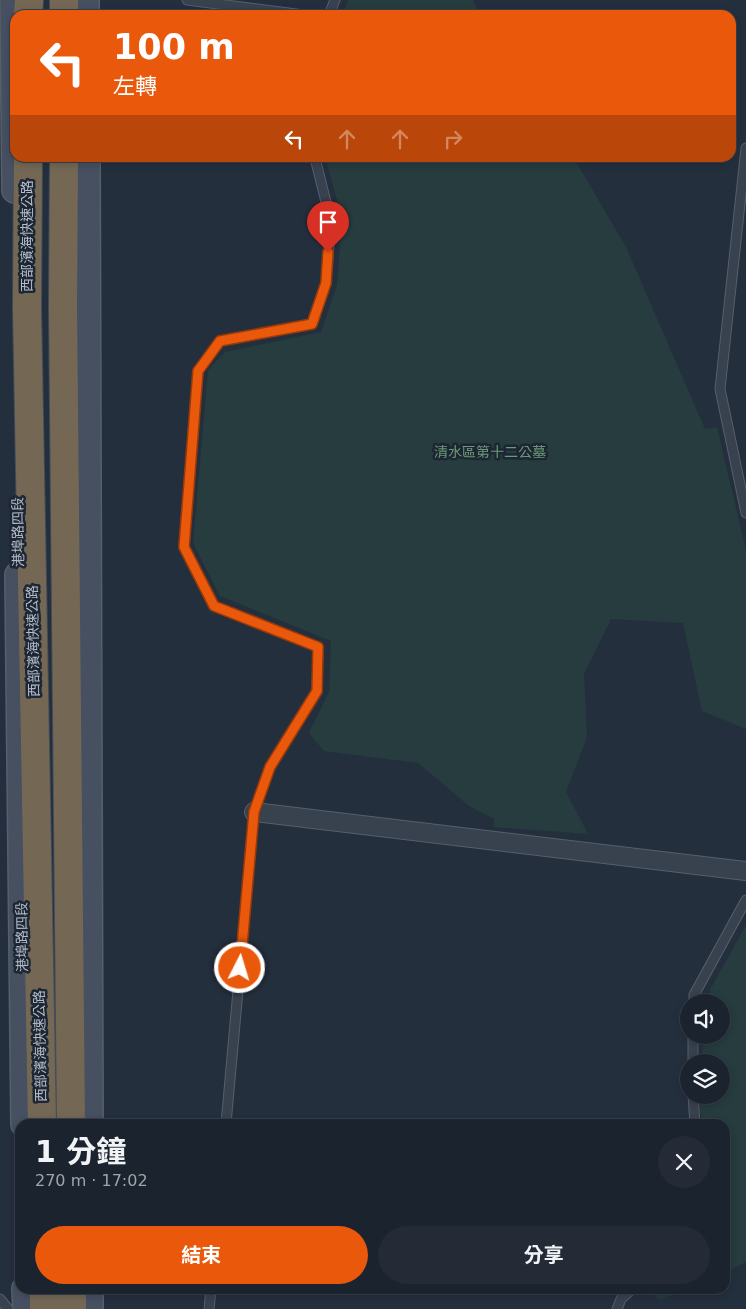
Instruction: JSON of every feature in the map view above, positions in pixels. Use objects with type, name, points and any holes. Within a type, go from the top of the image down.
[{"type":"highway","name":"西部濱海快速公路","points":[[28,162],[27,307],[42,1119]]},
{"type":"highway","points":[[64,162],[63,327],[72,1119]]},
{"type":"highway","points":[[44,1294],[44,1309]]},
{"type":"highway","points":[[72,1294],[72,1309]]},
{"type":"street","name":"港埠路四段","points":[[15,162],[24,1119]]},
{"type":"street","points":[[87,162],[90,1119]]},
{"type":"street","points":[[254,812],[746,870]]},
{"type":"street","points":[[25,1294],[26,1309]]},
{"type":"street","points":[[90,1294],[90,1309]]},
{"type":"lane","points":[[187,0],[265,10]]},
{"type":"lane","points":[[746,148],[720,389],[746,513]]},
{"type":"lane","points":[[226,1119],[254,812],[270,767],[317,691],[318,647],[214,606],[184,547],[198,371],[220,341],[312,324],[326,283],[331,222],[315,162]]},
{"type":"lane","points":[[695,994],[746,900]]},
{"type":"lane","points":[[694,1104],[695,1119]]},
{"type":"lane","points":[[209,1309],[210,1294]]},
{"type":"lane","points":[[617,1309],[621,1299],[626,1294]]},
{"type":"lane","points":[[0,1299],[8,1309]]},
{"type":"green space","points":[[348,0],[473,0],[477,10],[344,10]]},
{"type":"green space","name":"清水區第十二公墓","points":[[326,162],[576,162],[626,247],[705,429],[717,427],[746,550],[746,729],[702,711],[683,623],[611,619],[584,674],[587,737],[566,792],[588,834],[494,827],[494,819],[469,806],[418,763],[324,751],[309,733],[329,692],[331,641],[220,596],[193,543],[208,370],[225,352],[321,332],[337,285],[342,217]]},
{"type":"green space","points":[[746,925],[746,1262],[730,1270],[730,1119],[702,1119],[700,1110],[700,1104],[730,1104],[730,1054],[702,1054],[703,1044],[730,1044],[730,994],[709,994]]},
{"type":"green space","points":[[652,1294],[675,1294],[660,1300]]},
{"type":"route","points":[[240,968],[254,812],[270,767],[317,691],[318,647],[214,606],[184,547],[198,371],[220,341],[312,324],[326,283],[328,252]]}]
